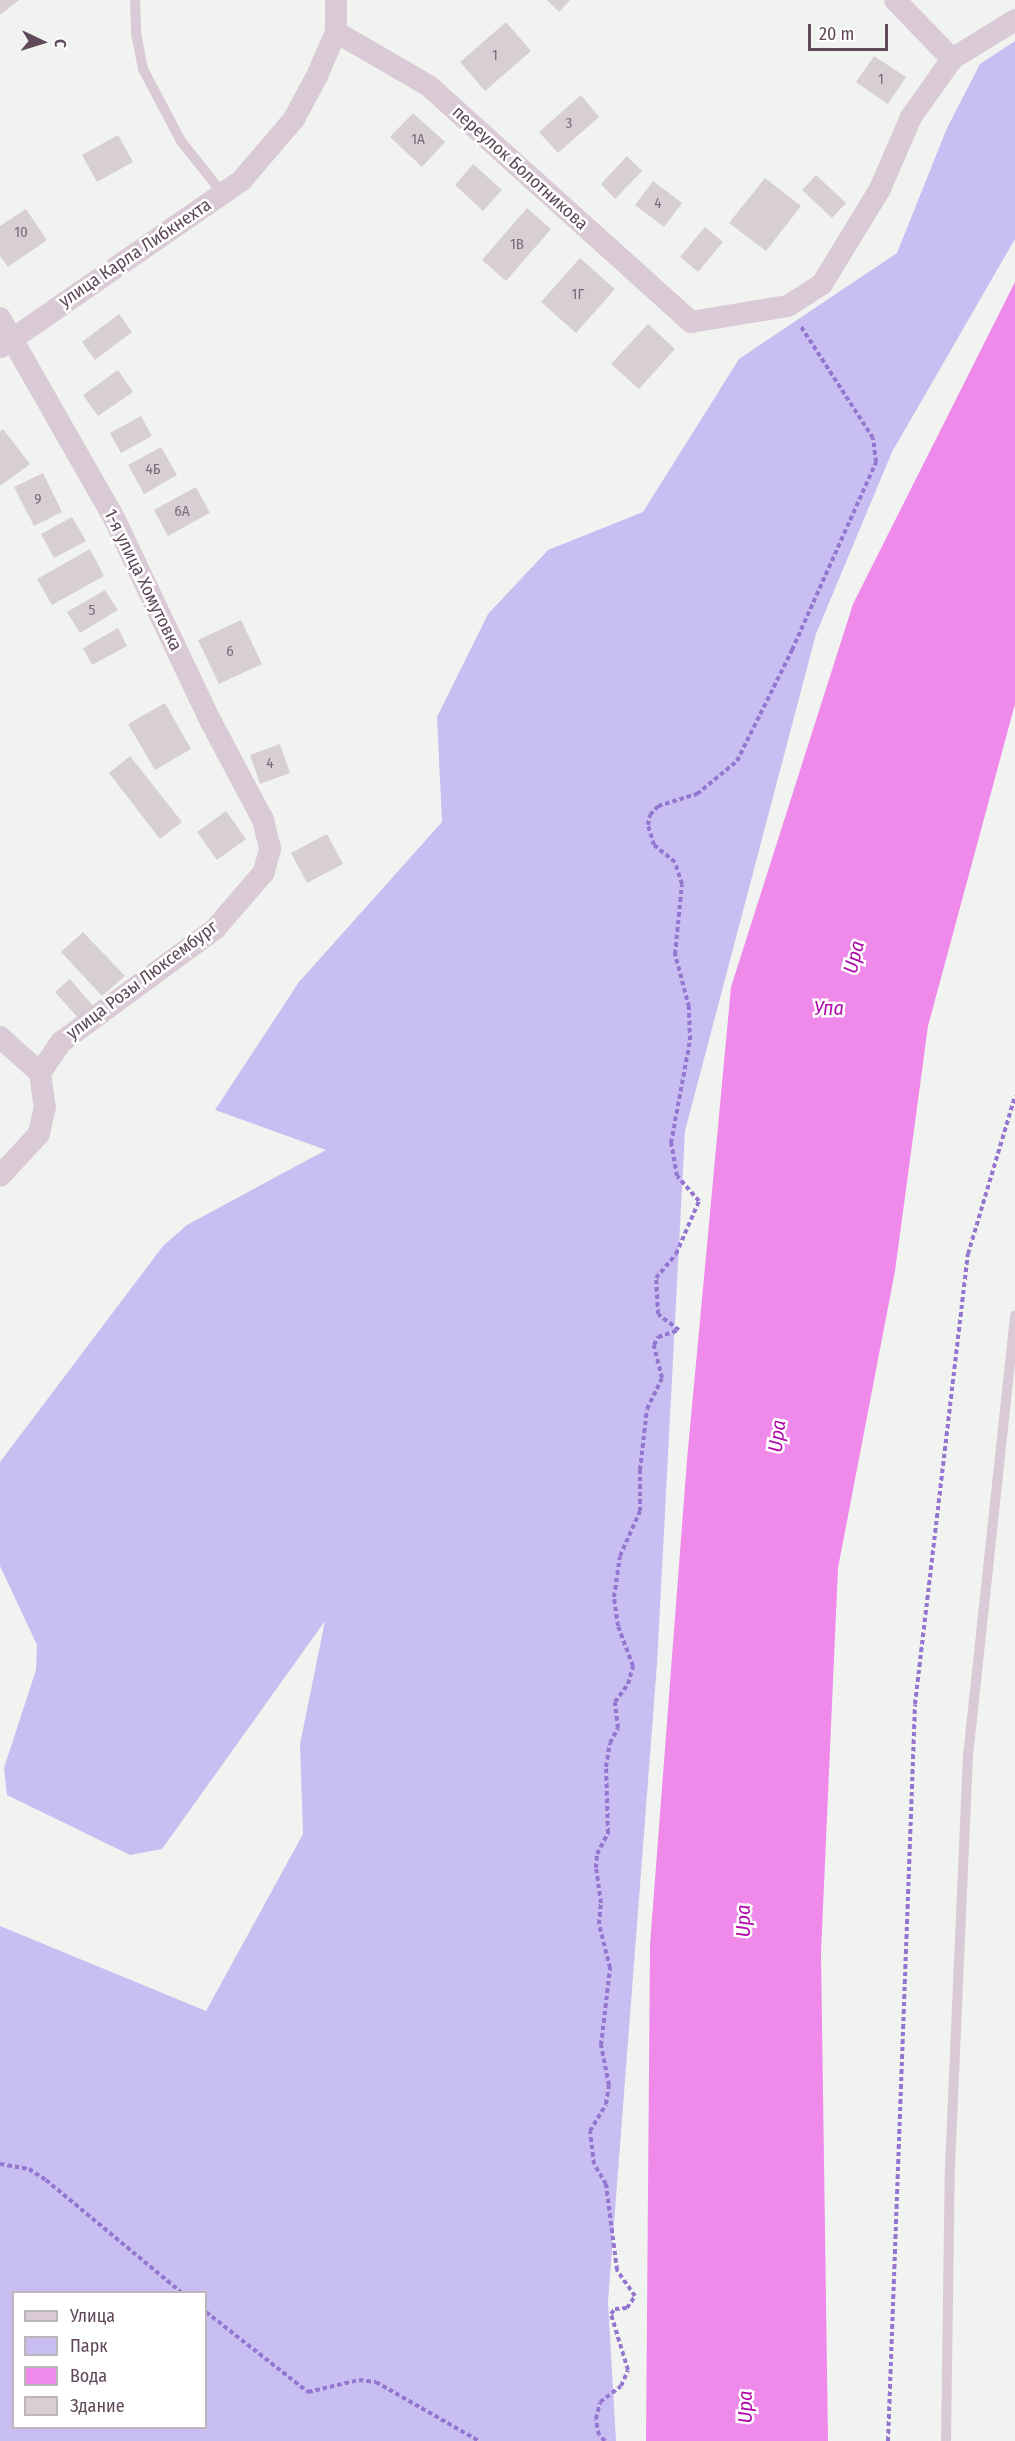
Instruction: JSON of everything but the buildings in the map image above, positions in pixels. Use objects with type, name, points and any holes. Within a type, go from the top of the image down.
[{"type":"street","points":[[336,0],[336,32]]},
{"type":"street","points":[[895,0],[952,58]]},
{"type":"street","points":[[788,306],[822,284],[880,189],[911,117],[952,58],[1015,20]]},
{"type":"street","name":"улица Карла Либкнехта","points":[[4,334],[242,180],[294,119],[336,32]]},
{"type":"street","name":"переулок Болотникова","points":[[336,32],[429,86],[691,322],[788,306]]},
{"type":"street","name":"1-я улица Хомутовка","points":[[4,334],[115,520],[211,722],[263,820],[270,849]]},
{"type":"street","name":"улица Розы Люксембург","points":[[40,1073],[61,1042],[215,929],[264,872],[270,849]]},
{"type":"street","points":[[0,1037],[40,1073],[45,1107],[39,1134],[0,1176]]},
{"type":"lane","points":[[135,0],[136,33],[143,69],[181,141],[223,194]]},
{"type":"lane","points":[[946,2441],[950,2167],[968,1756],[1015,1315]]},
{"type":"path","points":[[605,2441],[599,2435],[596,2419],[600,2402],[621,2386],[628,2370],[611,2314],[615,2309],[627,2308],[635,2296],[617,2270],[606,2187],[594,2163],[590,2131],[606,2104],[609,2085],[601,2045],[610,1968],[599,1924],[601,1903],[596,1868],[597,1854],[608,1833],[606,1767],[610,1743],[618,1728],[615,1702],[628,1684],[633,1666],[618,1626],[614,1597],[620,1556],[640,1511],[640,1470],[647,1409],[662,1378],[654,1345],[658,1337],[680,1330],[658,1314],[656,1278],[676,1254],[699,1202],[676,1176],[671,1143],[690,1040],[689,1007],[675,954],[682,884],[675,862],[654,845],[650,815],[658,806],[704,790],[737,761],[792,650],[876,462],[873,438],[788,306]]},
{"type":"path","points":[[888,2441],[915,1704],[968,1254],[1015,1096]]},
{"type":"path","points":[[0,2164],[29,2169],[46,2180],[180,2291]]},
{"type":"path","points":[[207,2314],[308,2392],[359,2380],[376,2382],[479,2441]]},
{"type":"green space","points":[[1015,41],[1015,239],[892,452],[816,634],[685,1131],[657,1664],[608,2302],[616,2441],[0,2441],[0,1926],[206,2011],[303,1834],[300,1744],[325,1621],[162,1849],[130,1855],[7,1795],[4,1768],[36,1670],[37,1645],[0,1566],[0,1462],[163,1246],[187,1225],[326,1150],[215,1110],[299,982],[442,822],[437,717],[488,614],[548,550],[643,512],[739,359],[897,253],[947,128],[980,64]]},
{"type":"water","name":"Упа","points":[[1015,282],[1015,704],[928,1026],[895,1271],[838,1568],[821,1953],[828,2441],[646,2441],[650,1945],[687,1460],[731,987],[853,604]]},
{"type":"water label","name":"Upa","points":[[854,957]]},
{"type":"water label","name":"Upa","points":[[777,1436]]},
{"type":"water label","name":"Upa","points":[[743,1921]]},
{"type":"water label","name":"Upa","points":[[745,2407]]}]
